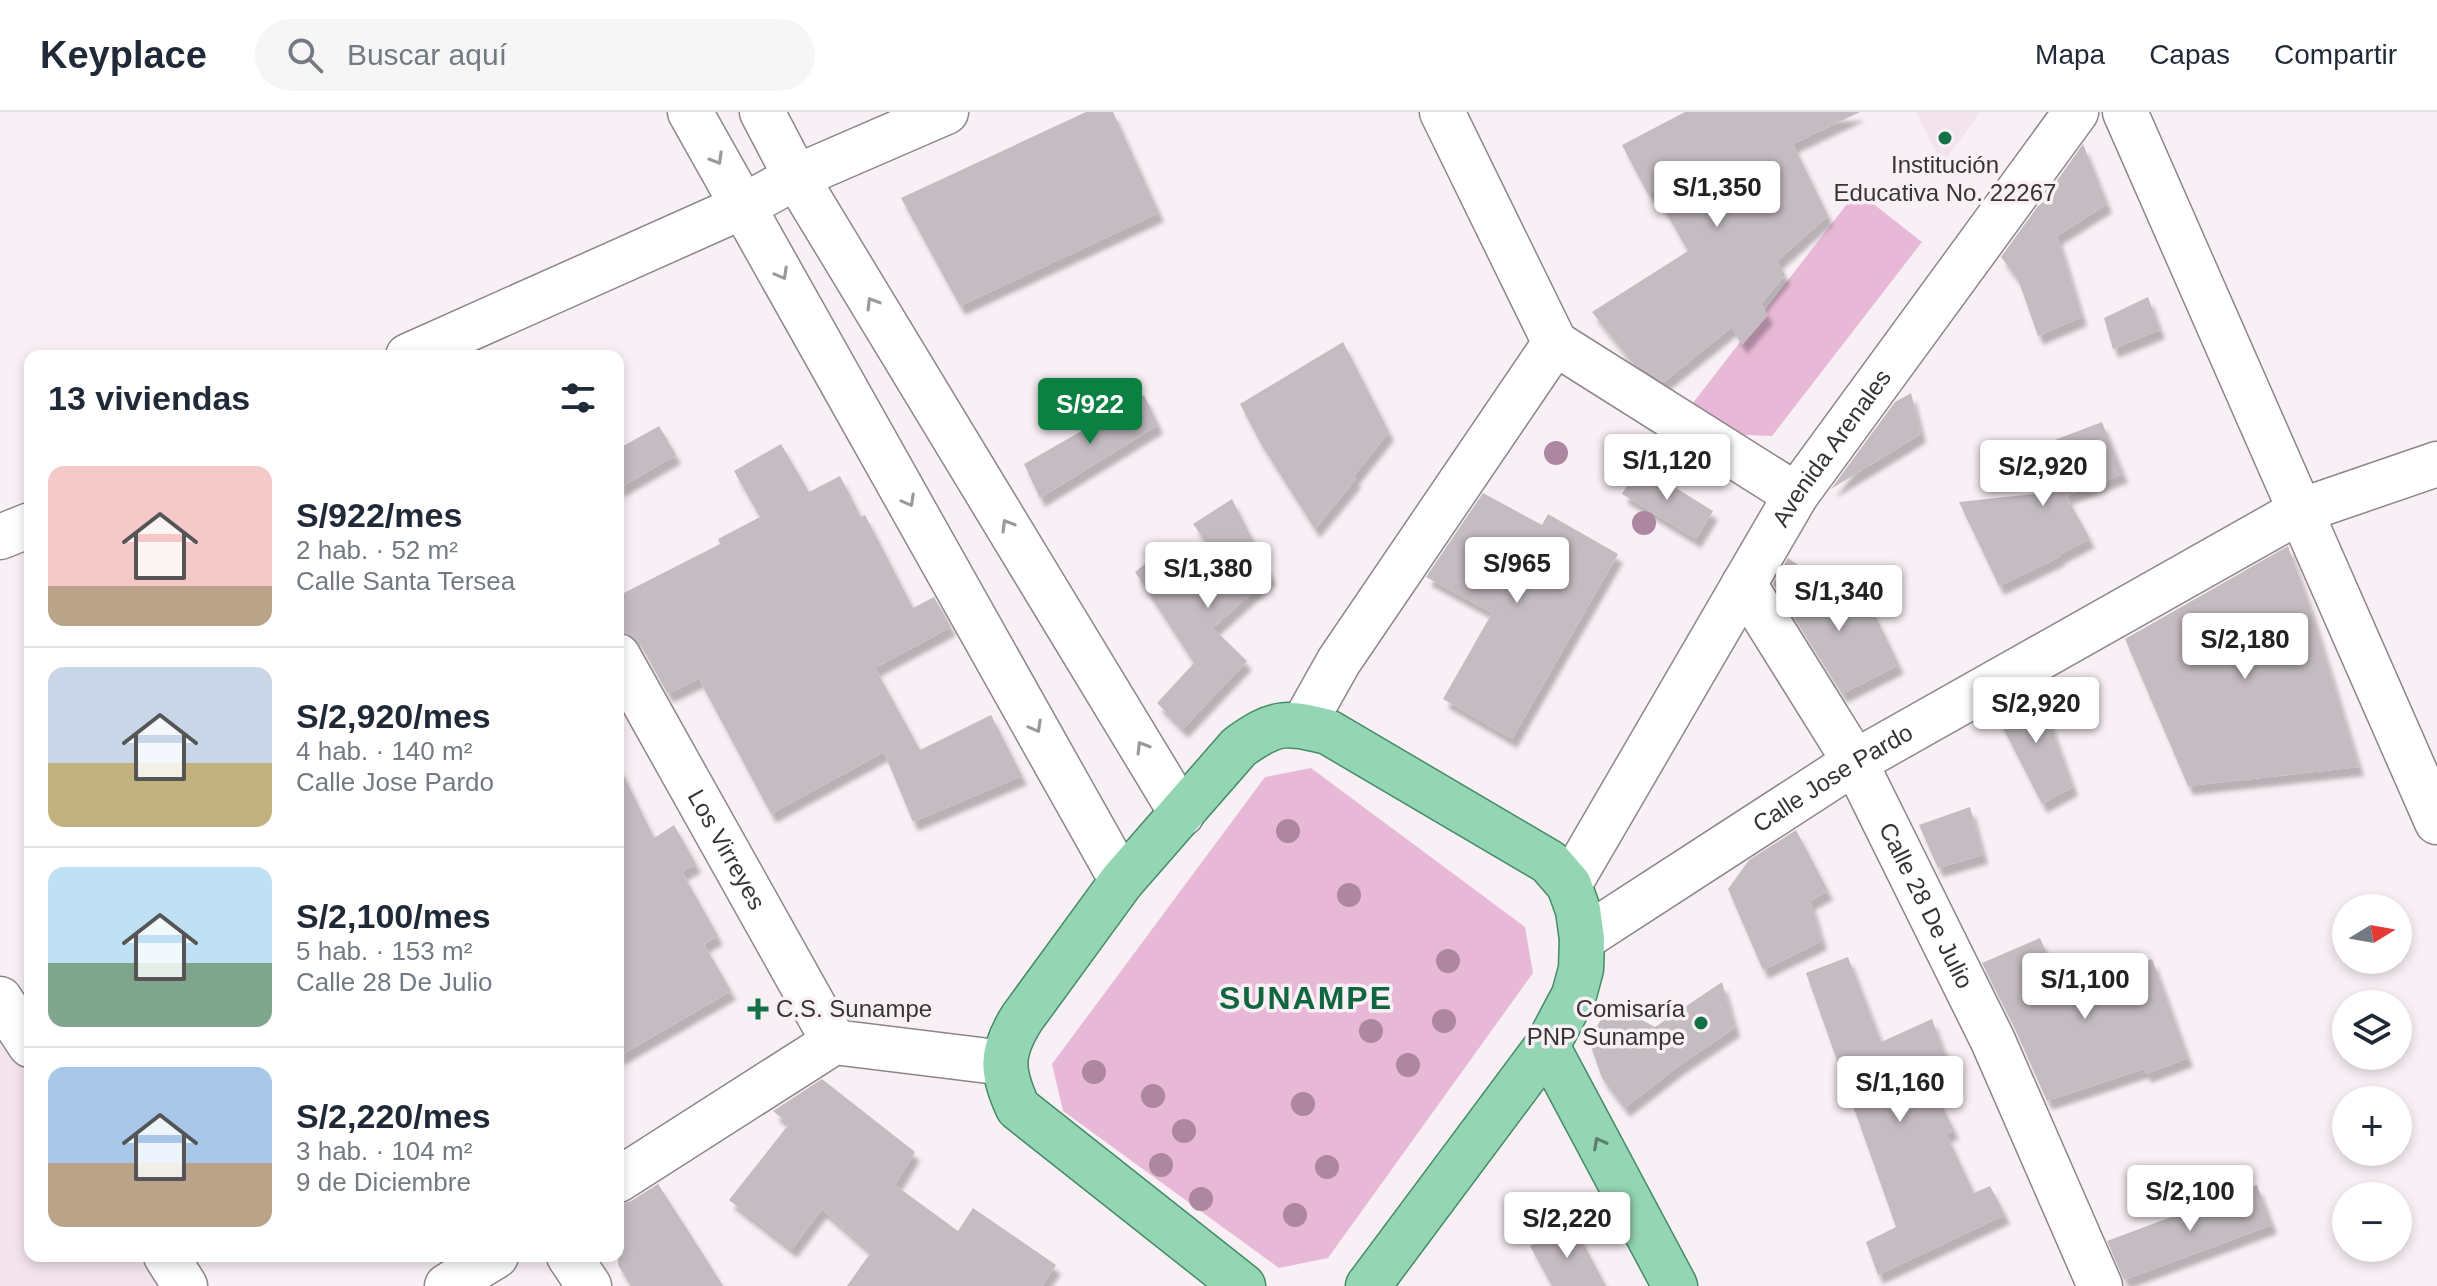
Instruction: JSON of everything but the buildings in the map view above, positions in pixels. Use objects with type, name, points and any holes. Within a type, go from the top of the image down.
[{"type":"main road","points":[[1243,1286],[1018,1108],[1007,1084],[1005,1063],[1009,1038],[1122,881],[1239,747],[1260,731],[1279,724],[1303,725],[1328,732],[1549,862],[1569,885],[1578,910],[1582,939],[1581,969],[1574,995],[1547,1046],[1368,1286]]},
{"type":"main road","points":[[1547,1046],[1675,1286]]},
{"type":"street","points":[[690,112],[1122,881]]},
{"type":"street","points":[[762,112],[796,177],[1182,814]]},
{"type":"street","points":[[436,350],[460,345],[744,206],[796,177],[946,112]]},
{"type":"street","points":[[1442,112],[1555,343],[1796,495]]},
{"type":"street","name":"Avenida Arenales","points":[[1569,885],[1796,495],[2076,112]]},
{"type":"street","points":[[2125,112],[2437,822]]},
{"type":"street","points":[[1303,725],[1339,661],[1555,343]]},
{"type":"street","name":"Calle Jose Pardo","points":[[1582,939],[1855,762],[2300,511],[2437,464]]},
{"type":"street","points":[[0,537],[24,527]]},
{"type":"street","name":"Calle 28 De Julio","points":[[1744,584],[1855,762],[1993,1041],[2100,1286]]},
{"type":"street","name":"Los Virreyes","points":[[624,667],[834,1042]]},
{"type":"street","points":[[0,999],[24,1036]]},
{"type":"street","points":[[624,1176],[834,1042],[1005,1063]]},
{"type":"street","points":[[170,1262],[185,1286]]},
{"type":"street","points":[[447,1286],[486,1262]]},
{"type":"street","points":[[573,1262],[589,1286]]},
{"type":"shaded area","name":"Institución Educativa No. 22267","points":[[1916,112],[1980,112],[1942,164]]},
{"type":"shaded area","points":[[1857,191],[1922,242],[1772,436],[1723,434],[1682,417]]},
{"type":"shaded area","points":[[1311,768],[1525,927],[1533,973],[1328,1258],[1279,1268],[1063,1111],[1052,1064],[1265,777]]},
{"type":"shaded area","points":[[0,1033],[24,1069],[24,1262],[152,1262],[168,1286],[0,1286]]},
{"type":"place","name":"Institución Educativa No. 22267","points":[[1945,138]]},
{"type":"place","name":"C.S. Sunampe","points":[[758,1009]]},
{"type":"place","name":"Comisaría PNP Sunampe","points":[[1701,1023]]},
{"type":"district","name":"SUNAMPE","points":[[1306,998]]}]
